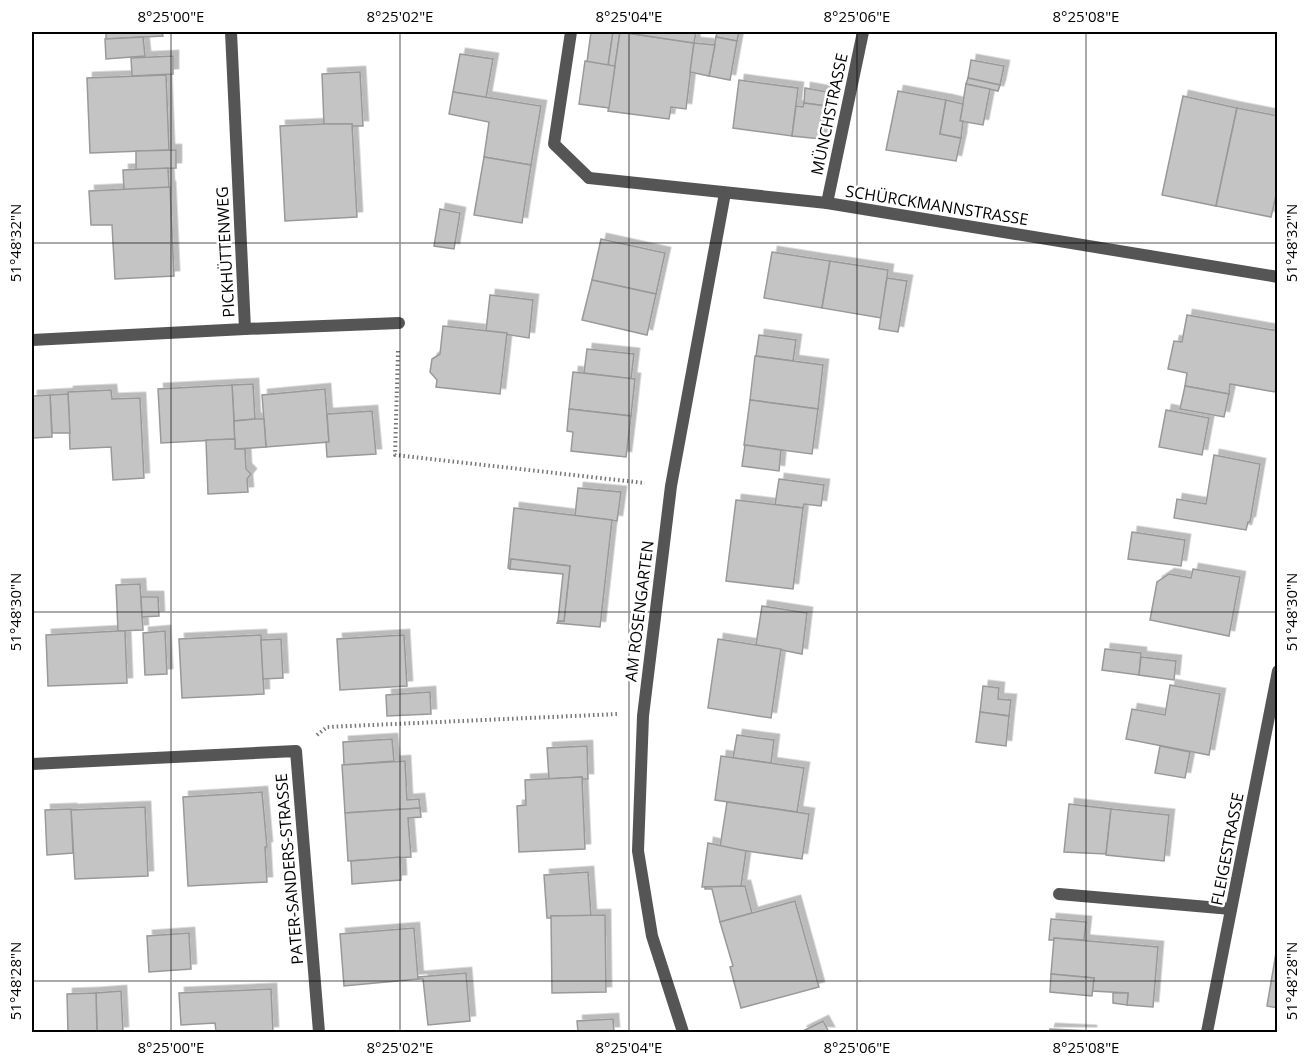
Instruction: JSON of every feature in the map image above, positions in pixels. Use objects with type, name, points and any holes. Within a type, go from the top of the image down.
[{"type":"street","name":"PICKHÜTTENWEG","points":[[32,340],[245,329],[231,32]]},
{"type":"street","name":"SCHÜRCKMANNSTRASSE","points":[[571,32],[554,144],[590,178],[827,203],[1278,277]]},
{"type":"street","name":"MÜNCHSTRASSE","points":[[827,203],[863,32]]},
{"type":"street","name":"AM ROSENGARTEN","points":[[683,1032],[652,936],[638,851],[643,716],[671,486],[725,193]]},
{"type":"street","points":[[245,329],[399,323]]},
{"type":"street","name":"FLEIGESTRASSE","points":[[1207,1032],[1278,671]]},
{"type":"street","name":"PATER-SANDERS-STRASSE","points":[[32,764],[296,751],[319,1032]]},
{"type":"street","points":[[1059,894],[1231,909]]},
{"type":"path","points":[[399,323],[395,454],[671,486]]},
{"type":"path","points":[[296,751],[327,727],[620,714],[643,716]]},
{"type":"building","points":[[106,32],[162,32],[163,36],[106,39]]},
{"type":"building","points":[[591,32],[613,32],[608,66],[587,62]]},
{"type":"building","points":[[613,32],[620,32],[615,66],[608,66]]},
{"type":"building","points":[[620,32],[694,43],[686,109],[671,107],[669,119],[608,111]]},
{"type":"building","points":[[620,32],[696,32],[694,43]]},
{"type":"building","points":[[717,32],[739,32],[737,41],[716,37]]},
{"type":"building","points":[[143,37],[145,56],[106,59],[105,39]]},
{"type":"building","points":[[716,37],[737,41],[730,80],[709,76]]},
{"type":"building","points":[[694,43],[715,45],[709,76],[690,72]]},
{"type":"building","points":[[460,54],[493,59],[486,98],[453,92]]},
{"type":"building","points":[[173,56],[173,74],[132,76],[131,58]]},
{"type":"building","points":[[971,60],[1004,66],[1000,85],[968,78]]},
{"type":"building","points":[[585,61],[615,66],[609,108],[579,104]]},
{"type":"building","points":[[360,72],[363,126],[324,124],[322,74]]},
{"type":"building","points":[[166,75],[169,150],[90,153],[87,78]]},
{"type":"building","points":[[968,78],[1000,85],[998,91],[966,84]]},
{"type":"building","points":[[739,80],[798,88],[792,136],[733,128]]},
{"type":"building","points":[[966,84],[990,89],[983,125],[960,121]]},
{"type":"building","points":[[805,88],[828,92],[826,106],[804,103]]},
{"type":"building","points":[[898,91],[946,100],[940,134],[961,138],[956,161],[886,150]]},
{"type":"building","points":[[453,92],[541,106],[531,165],[484,157],[489,122],[449,114]]},
{"type":"building","points":[[1183,96],[1237,108],[1216,206],[1162,195]]},
{"type":"building","points":[[946,100],[963,104],[960,121],[963,121],[961,138],[940,134]]},
{"type":"building","points":[[804,103],[826,106],[821,139],[792,136],[796,106],[803,107]]},
{"type":"building","points":[[1237,108],[1278,116],[1278,187],[1271,217],[1216,206]]},
{"type":"building","points":[[352,124],[357,217],[285,221],[280,126]]},
{"type":"building","points":[[176,150],[176,168],[136,170],[136,151]]},
{"type":"building","points":[[484,157],[531,165],[522,223],[474,215]]},
{"type":"building","points":[[168,168],[169,188],[124,190],[123,170]]},
{"type":"building","points":[[170,187],[174,276],[115,279],[112,225],[91,225],[89,191]]},
{"type":"building","points":[[440,209],[460,213],[454,249],[434,246]]},
{"type":"building","points":[[601,239],[665,253],[656,294],[592,280]]},
{"type":"building","points":[[772,252],[830,261],[822,308],[764,298]]},
{"type":"building","points":[[830,261],[888,270],[881,318],[822,308]]},
{"type":"building","points":[[887,278],[907,281],[898,332],[879,329]]},
{"type":"building","points":[[592,280],[656,294],[647,335],[582,320]]},
{"type":"building","points":[[490,295],[533,300],[529,338],[486,331]]},
{"type":"building","points":[[1187,315],[1278,331],[1278,377],[1275,392],[1230,384],[1229,394],[1185,386],[1187,373],[1168,369],[1174,341],[1182,342]]},
{"type":"building","points":[[443,326],[507,333],[500,394],[436,387],[437,380],[430,372],[432,359],[440,354]]},
{"type":"building","points":[[759,335],[796,340],[793,361],[756,356]]},
{"type":"building","points":[[587,349],[634,354],[631,379],[584,373]]},
{"type":"building","points":[[755,356],[823,365],[818,409],[750,400]]},
{"type":"building","points":[[573,372],[635,379],[631,416],[569,409]]},
{"type":"building","points":[[253,384],[255,419],[234,421],[232,385]]},
{"type":"building","points":[[232,385],[235,439],[161,443],[158,389]]},
{"type":"building","points":[[1185,386],[1229,394],[1224,417],[1180,409]]},
{"type":"building","points":[[325,389],[329,442],[266,447],[262,395]]},
{"type":"building","points":[[111,390],[112,399],[140,398],[144,478],[113,480],[111,447],[70,449],[68,392]]},
{"type":"building","points":[[68,394],[70,433],[52,433],[50,395]]},
{"type":"building","points":[[50,395],[52,437],[32,438],[32,396]]},
{"type":"building","points":[[750,400],[818,409],[812,454],[744,445]]},
{"type":"building","points":[[569,409],[631,416],[626,457],[571,451],[573,432],[567,431]]},
{"type":"building","points":[[1166,410],[1209,418],[1202,455],[1159,447]]},
{"type":"building","points":[[372,411],[376,454],[327,457],[326,442],[329,442],[327,414]]},
{"type":"building","points":[[264,419],[266,447],[235,449],[234,421]]},
{"type":"building","points":[[235,439],[235,449],[245,449],[246,469],[251,474],[247,479],[248,492],[208,494],[206,440]]},
{"type":"building","points":[[745,445],[781,450],[779,471],[742,466]]},
{"type":"building","points":[[1214,455],[1260,464],[1250,522],[1246,530],[1174,518],[1177,499],[1206,504]]},
{"type":"building","points":[[779,479],[824,485],[821,506],[804,504],[803,508],[775,505]]},
{"type":"building","points":[[578,488],[621,492],[617,521],[575,516]]},
{"type":"building","points":[[736,500],[803,508],[793,589],[726,581]]},
{"type":"building","points":[[514,508],[612,520],[600,627],[557,623],[564,621],[570,566],[511,559],[510,569],[508,568]]},
{"type":"building","points":[[1132,532],[1185,540],[1181,566],[1128,559]]},
{"type":"building","points":[[511,559],[570,566],[564,621],[558,621],[563,574],[510,569]]},
{"type":"building","points":[[1193,569],[1240,577],[1229,636],[1150,620],[1157,582],[1169,574],[1191,578]]},
{"type":"building","points":[[140,584],[143,630],[118,631],[116,585]]},
{"type":"building","points":[[141,597],[158,597],[159,616],[142,617]]},
{"type":"building","points":[[762,606],[807,613],[802,654],[756,645]]},
{"type":"building","points":[[125,631],[127,683],[48,686],[46,635]]},
{"type":"building","points":[[165,631],[167,674],[145,675],[143,633]]},
{"type":"building","points":[[261,635],[264,694],[182,698],[179,639]]},
{"type":"building","points":[[404,635],[407,686],[340,690],[337,639]]},
{"type":"building","points":[[281,639],[283,678],[263,679],[261,640]]},
{"type":"building","points":[[718,639],[781,649],[771,718],[708,708]]},
{"type":"building","points":[[1105,649],[1141,653],[1139,675],[1102,670]]},
{"type":"building","points":[[1141,657],[1176,661],[1174,680],[1139,675]]},
{"type":"building","points":[[1170,685],[1220,694],[1209,755],[1126,739],[1132,709],[1165,715]]},
{"type":"building","points":[[983,686],[999,688],[998,699],[1011,700],[1009,716],[980,712]]},
{"type":"building","points":[[430,692],[431,714],[387,716],[386,695]]},
{"type":"building","points":[[980,712],[1009,716],[1006,746],[976,742]]},
{"type":"building","points":[[737,735],[774,740],[771,763],[733,758]]},
{"type":"building","points":[[392,739],[394,761],[344,765],[343,742]]},
{"type":"building","points":[[587,746],[588,779],[582,779],[582,777],[549,779],[547,748]]},
{"type":"building","points":[[1160,746],[1190,752],[1185,778],[1155,773]]},
{"type":"building","points":[[721,756],[804,768],[797,812],[715,800]]},
{"type":"building","points":[[405,761],[407,800],[419,799],[420,808],[345,813],[342,765]]},
{"type":"building","points":[[582,777],[585,849],[519,852],[517,806],[526,805],[525,780]]},
{"type":"building","points":[[262,792],[267,847],[265,847],[267,882],[188,886],[183,797]]},
{"type":"building","points":[[727,802],[809,814],[802,859],[720,847]]},
{"type":"building","points":[[1069,804],[1111,809],[1106,854],[1064,852]]},
{"type":"building","points":[[145,807],[148,876],[75,879],[71,810]]},
{"type":"building","points":[[420,808],[421,817],[408,818],[411,857],[348,861],[345,813]]},
{"type":"building","points":[[71,809],[73,853],[47,855],[45,810]]},
{"type":"building","points":[[1111,809],[1169,815],[1164,861],[1106,855]]},
{"type":"building","points":[[708,843],[746,851],[741,886],[702,887]]},
{"type":"building","points":[[400,857],[401,880],[352,884],[351,861]]},
{"type":"building","points":[[588,872],[591,916],[551,916],[547,918],[544,875]]},
{"type":"building","points":[[745,886],[752,913],[720,922],[712,889],[705,889],[705,887]]},
{"type":"building","points":[[795,901],[819,987],[741,1008],[730,967],[733,966],[720,922]]},
{"type":"building","points":[[605,915],[606,992],[552,993],[551,916]]},
{"type":"building","points":[[1051,919],[1086,922],[1084,940],[1054,938],[1054,940],[1049,940]]},
{"type":"building","points":[[414,928],[418,979],[344,986],[340,934]]},
{"type":"building","points":[[189,933],[191,969],[149,972],[147,936]]},
{"type":"building","points":[[1054,938],[1158,947],[1153,1007],[1127,1005],[1128,993],[1092,991],[1094,978],[1051,974]]},
{"type":"building","points":[[1278,947],[1278,1008],[1267,1006]]},
{"type":"building","points":[[466,973],[470,1021],[428,1025],[423,979],[418,979],[418,977]]},
{"type":"building","points":[[1051,974],[1094,978],[1092,996],[1050,992]]},
{"type":"building","points":[[271,989],[273,1032],[216,1032],[215,1023],[181,1025],[179,993]]},
{"type":"building","points":[[121,991],[123,1032],[97,1032],[96,993]]},
{"type":"building","points":[[96,993],[97,1032],[68,1032],[67,994]]},
{"type":"building","points":[[1113,993],[1128,993],[1127,1005],[1113,1003]]},
{"type":"building","points":[[613,1019],[614,1032],[578,1032],[577,1021]]},
{"type":"building","points":[[823,1021],[829,1032],[801,1032]]},
{"type":"building","points":[[1050,1029],[1091,1031],[1091,1032],[1049,1032]]}]
